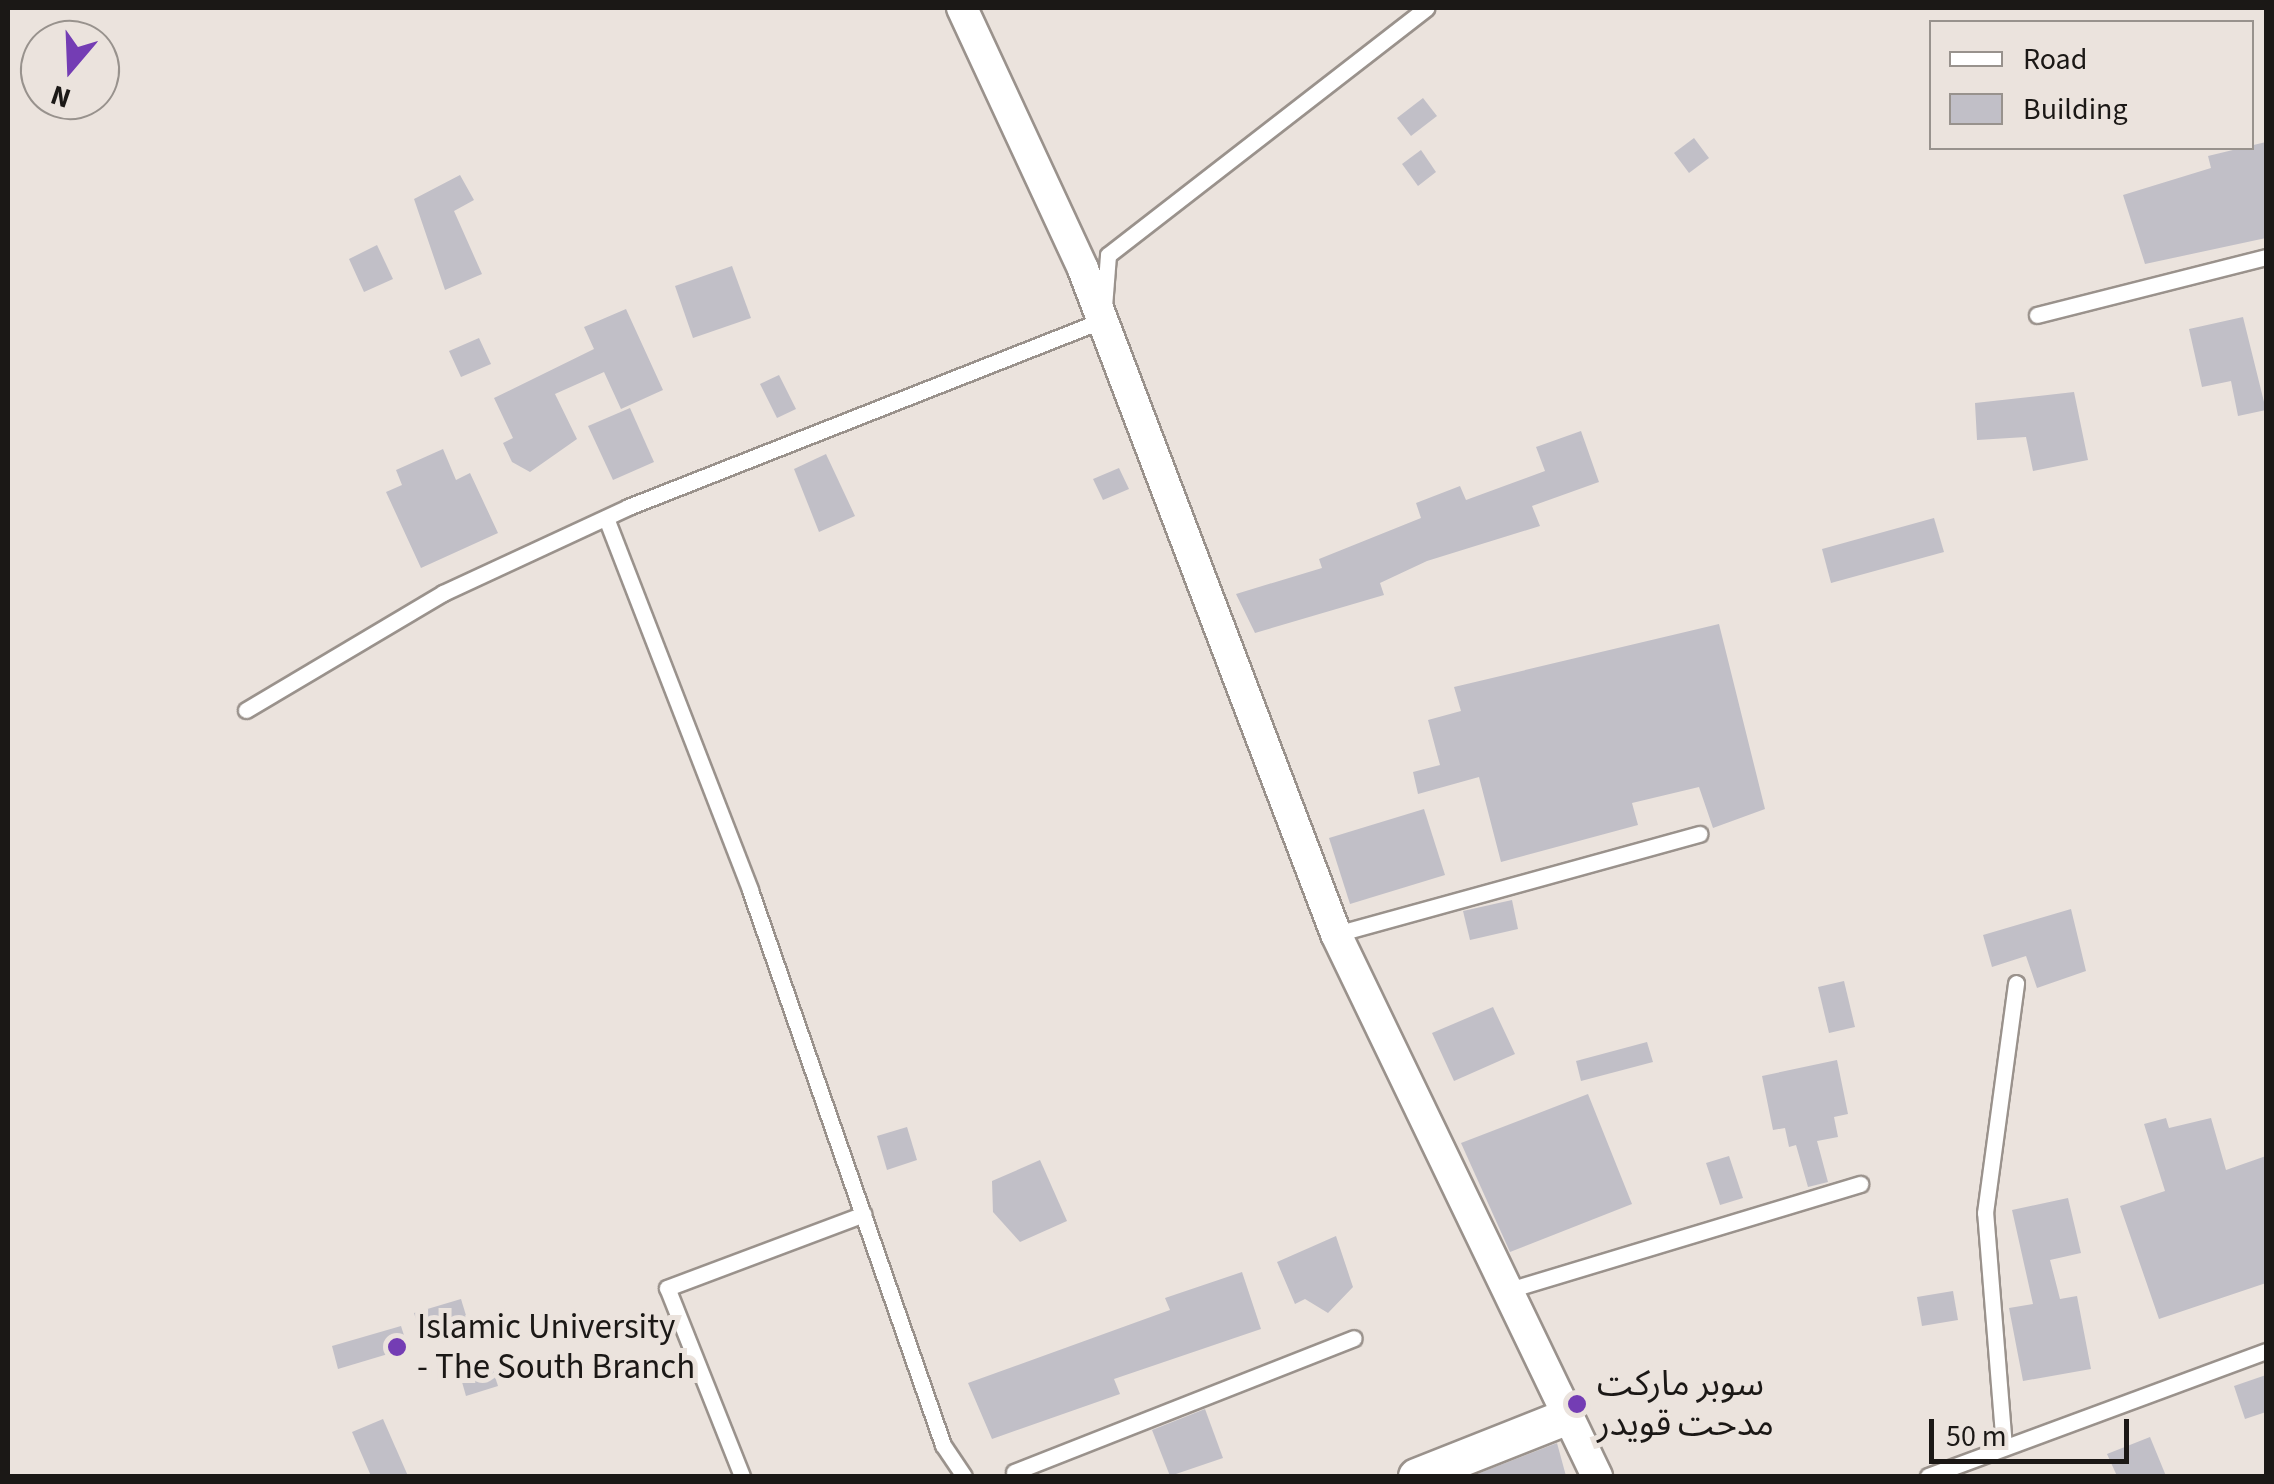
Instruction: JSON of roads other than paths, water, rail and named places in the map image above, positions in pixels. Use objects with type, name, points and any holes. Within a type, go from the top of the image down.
[{"type":"street","points":[[962,8],[1103,320],[1336,934],[1597,1476]]},
{"type":"street","points":[[1416,1476],[1566,1417]]},
{"type":"lane","points":[[246,710],[444,594],[606,518],[1103,320],[1108,256],[1426,8]]},
{"type":"lane","points":[[2037,315],[2266,256]]},
{"type":"lane","points":[[606,518],[864,1214],[943,1445],[964,1476]]},
{"type":"lane","points":[[1336,934],[1699,834]]},
{"type":"lane","points":[[2004,1448],[1986,1213],[2016,983]]},
{"type":"lane","points":[[1509,1290],[1860,1184]]},
{"type":"lane","points":[[742,1476],[668,1288],[864,1214]]},
{"type":"lane","points":[[1009,1475],[1354,1338]]},
{"type":"lane","points":[[1928,1476],[2266,1351]]},
{"type":"place","name":"Islamic University - The South Branch","points":[[397,1347]]},
{"type":"place","name":"سوبر ماركت مدحت قويدر","points":[[1577,1404]]}]
